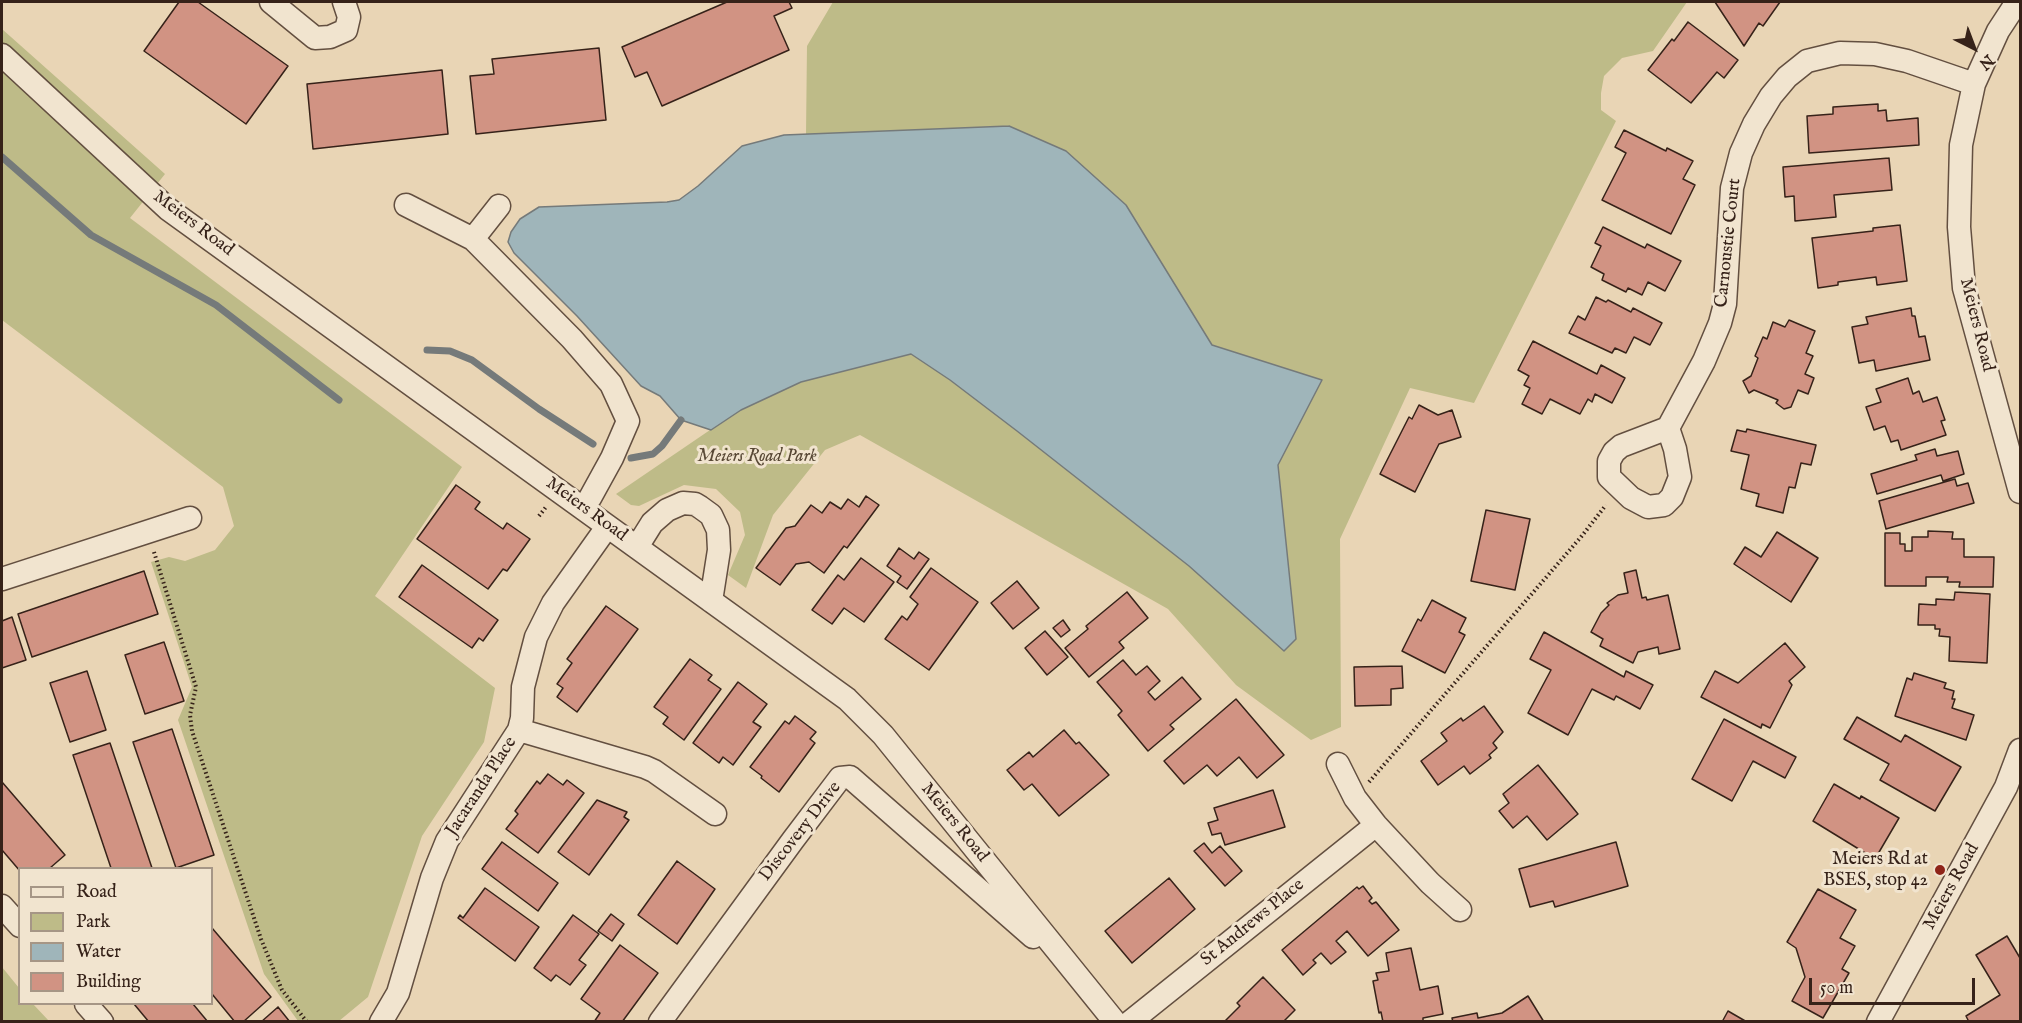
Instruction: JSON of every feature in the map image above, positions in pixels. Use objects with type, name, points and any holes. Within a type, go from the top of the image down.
[{"type":"street","points":[[271,2],[315,38],[330,38],[346,30],[350,16],[344,2]]},
{"type":"street","name":"Meiers Road","points":[[2017,2],[1998,31],[1974,84],[1961,145],[1959,227],[1964,288],[2020,492]]},
{"type":"street","name":"Carnoustie Court","points":[[1668,428],[1704,361],[1725,304],[1732,188],[1741,153],[1754,124],[1771,96],[1787,77],[1807,62],[1840,53],[1863,53],[1907,61],[1974,84]]},
{"type":"street","name":"Meiers Road","points":[[2,55],[168,209],[847,699],[883,735],[1115,1022]]},
{"type":"street","points":[[406,205],[473,239],[572,339],[611,384],[628,422],[590,498]]},
{"type":"street","points":[[473,239],[499,206]]},
{"type":"street","points":[[637,547],[652,523],[667,510],[683,503],[695,504],[711,515],[718,530],[719,550],[711,601]]},
{"type":"street","points":[[2,579],[190,518]]},
{"type":"street","name":"Jacaranda Place","points":[[381,1022],[398,993],[432,878],[447,841],[495,771],[519,730],[524,687],[536,637],[553,603],[607,527]]},
{"type":"street","points":[[519,730],[645,766],[715,814]]},
{"type":"street","name":"Meiers Road","points":[[1878,1022],[2006,787],[2020,750]]},
{"type":"street","points":[[1338,764],[1355,798],[1376,825],[1430,883],[1460,910]]},
{"type":"street","name":"Discovery Drive","points":[[660,1022],[840,778],[850,777],[1079,978]]},
{"type":"street","name":"St Andrews Place","points":[[1130,1022],[1376,825]]},
{"type":"street","points":[[2,906],[18,924]]},
{"type":"street","points":[[87,1005],[102,1022]]},
{"type":"path","points":[[1379,771],[1581,537],[1612,497]]},
{"type":"path","points":[[539,516],[548,505]]},
{"type":"path","points":[[152,545],[196,687],[190,715],[192,731],[261,939],[282,990],[307,1022]]},
{"type":"green space","name":"Meiers Road Park","points":[[833,2],[1687,2],[1653,51],[1622,58],[1604,76],[1601,110],[1616,121],[1474,403],[1410,388],[1340,539],[1341,727],[1311,740],[1236,685],[1168,609],[860,435],[825,450],[773,515],[746,588],[728,575],[745,535],[740,512],[716,489],[684,485],[639,506],[631,505],[616,494],[710,430],[681,420],[660,396],[641,386],[577,316],[514,253],[508,242],[511,232],[520,219],[539,207],[679,200],[742,146],[784,135],[806,134],[807,46]]},
{"type":"green space","points":[[2,29],[165,174],[130,218],[462,467],[375,596],[495,688],[484,742],[422,836],[368,997],[339,1021],[298,1021],[264,974],[178,720],[192,687],[151,562],[169,557],[185,561],[215,550],[234,526],[223,487],[2,320]]},
{"type":"green space","points":[[2,967],[18,987],[18,1005],[34,1005],[49,1021],[2,1021]]},
{"type":"water","points":[[1009,126],[1066,151],[1126,205],[1212,345],[1322,380],[1278,465],[1296,639],[1284,651],[1189,566],[1017,431],[950,380],[911,354],[801,382],[741,410],[711,430],[681,420],[660,396],[641,386],[577,316],[514,253],[508,242],[511,232],[520,219],[539,207],[679,200],[742,146],[784,135]]},
{"type":"building","points":[[179,2],[198,2],[288,66],[246,124],[144,51]]},
{"type":"building","points":[[727,2],[789,2],[792,8],[774,16],[789,50],[662,106],[647,72],[635,77],[622,47]]},
{"type":"building","points":[[1715,2],[1780,2],[1763,26],[1759,23],[1744,46]]},
{"type":"building","points":[[1688,22],[1738,60],[1724,78],[1717,72],[1691,103],[1648,70]]},
{"type":"building","points":[[599,48],[606,120],[476,134],[470,76],[494,74],[492,59]]},
{"type":"building","points":[[442,70],[448,134],[313,149],[307,84]]},
{"type":"building","points":[[1878,104],[1878,111],[1886,110],[1887,121],[1918,118],[1919,145],[1809,153],[1807,116],[1833,114],[1833,107]]},
{"type":"building","points":[[1624,130],[1666,151],[1667,148],[1693,161],[1683,179],[1695,185],[1671,234],[1602,200],[1626,153],[1615,147]]},
{"type":"building","points":[[1889,158],[1892,190],[1834,195],[1836,217],[1795,221],[1794,196],[1785,197],[1783,167]]},
{"type":"building","points":[[1900,225],[1907,281],[1877,285],[1876,277],[1838,282],[1838,285],[1818,288],[1812,238],[1873,231],[1873,228]]},
{"type":"building","points":[[1603,227],[1645,248],[1647,244],[1681,261],[1665,291],[1648,282],[1642,295],[1628,288],[1626,292],[1602,280],[1604,274],[1591,267],[1601,246],[1595,243]]},
{"type":"building","points":[[1596,297],[1606,302],[1608,300],[1631,312],[1633,308],[1662,323],[1650,345],[1634,337],[1626,353],[1615,348],[1612,353],[1569,333],[1578,316],[1585,320]]},
{"type":"building","points":[[1911,308],[1919,337],[1925,336],[1930,360],[1876,371],[1874,360],[1859,363],[1852,327],[1868,324],[1866,317]]},
{"type":"building","points":[[1789,320],[1815,331],[1806,353],[1813,356],[1805,374],[1814,378],[1808,394],[1798,390],[1791,407],[1784,409],[1776,403],[1778,400],[1754,390],[1749,393],[1743,381],[1751,376],[1758,358],[1755,356],[1763,337],[1767,339],[1773,322],[1785,327]]},
{"type":"building","points":[[1533,341],[1597,374],[1601,365],[1625,378],[1612,403],[1595,394],[1592,402],[1588,399],[1580,414],[1550,399],[1542,414],[1522,404],[1530,388],[1524,385],[1529,376],[1518,370]]},
{"type":"building","points":[[1908,378],[1913,394],[1919,391],[1923,402],[1937,397],[1945,420],[1941,421],[1946,435],[1901,450],[1898,440],[1891,442],[1885,426],[1874,430],[1866,407],[1881,402],[1876,389]]},
{"type":"building","points":[[1419,405],[1438,415],[1452,410],[1461,437],[1439,444],[1415,492],[1380,474],[1409,417],[1412,419]]},
{"type":"building","points":[[1747,429],[1816,445],[1811,465],[1801,463],[1795,488],[1789,487],[1783,513],[1756,506],[1759,494],[1741,489],[1749,455],[1731,451],[1737,430],[1746,432]]},
{"type":"building","points":[[1935,449],[1937,456],[1958,451],[1964,474],[1943,481],[1941,475],[1877,494],[1871,474],[1917,460],[1915,455]]},
{"type":"building","points":[[1955,479],[1957,486],[1968,483],[1974,503],[1886,529],[1879,501]]},
{"type":"building","points":[[456,485],[480,502],[475,509],[503,529],[507,523],[530,539],[507,571],[503,569],[488,589],[417,539]]},
{"type":"building","points":[[866,496],[879,505],[847,548],[844,546],[824,573],[809,562],[796,564],[780,585],[756,568],[786,528],[795,526],[811,505],[822,513],[830,502],[841,509],[848,499],[859,507]]},
{"type":"building","points":[[1486,510],[1530,519],[1515,590],[1471,581]]},
{"type":"building","points":[[1928,531],[1953,532],[1952,539],[1964,539],[1964,557],[1994,557],[1993,587],[1959,587],[1960,582],[1947,582],[1948,577],[1926,577],[1926,586],[1885,586],[1885,533],[1900,533],[1900,544],[1905,544],[1905,551],[1912,551],[1912,537],[1928,537]]},
{"type":"building","points":[[1777,532],[1818,558],[1791,602],[1734,564],[1745,547],[1761,557]]},
{"type":"building","points":[[899,548],[914,559],[919,552],[929,559],[907,589],[897,582],[901,576],[887,566]]},
{"type":"building","points":[[861,558],[894,582],[864,622],[844,608],[832,624],[812,610],[838,575],[844,580]]},
{"type":"building","points":[[422,565],[498,620],[483,641],[479,638],[472,648],[399,597]]},
{"type":"building","points":[[931,568],[978,602],[929,670],[885,639],[902,616],[907,620],[918,604],[910,597]]},
{"type":"building","points":[[1636,570],[1642,598],[1646,597],[1647,600],[1668,595],[1680,649],[1659,654],[1658,647],[1638,652],[1633,663],[1600,646],[1603,639],[1591,632],[1601,613],[1609,605],[1607,603],[1618,595],[1628,593],[1624,573]]},
{"type":"building","points":[[144,571],[158,614],[32,657],[18,614]]},
{"type":"building","points":[[1017,581],[1039,608],[1013,629],[991,603]]},
{"type":"building","points":[[1127,592],[1148,618],[1119,642],[1124,648],[1089,677],[1065,648],[1088,629],[1086,626]]},
{"type":"building","points":[[1955,592],[1990,594],[1987,663],[1949,661],[1950,637],[1939,636],[1940,629],[1935,629],[1935,625],[1918,625],[1919,604],[1936,605],[1936,599],[1954,600]]},
{"type":"building","points":[[1432,600],[1466,618],[1459,632],[1465,635],[1445,673],[1402,651],[1418,619],[1421,621]]},
{"type":"building","points":[[606,606],[638,629],[577,712],[557,697],[563,688],[557,684],[572,663],[567,659]]},
{"type":"building","points":[[12,617],[26,660],[2,668],[2,621]]},
{"type":"building","points":[[1063,620],[1070,630],[1061,637],[1053,628]]},
{"type":"building","points":[[1045,631],[1068,657],[1047,675],[1025,648]]},
{"type":"building","points":[[1544,632],[1624,677],[1626,671],[1653,685],[1640,709],[1616,696],[1614,700],[1592,689],[1568,735],[1528,713],[1551,670],[1530,659]]},
{"type":"building","points":[[164,642],[184,701],[145,714],[125,655]]},
{"type":"building","points":[[1785,643],[1805,667],[1789,681],[1792,685],[1770,728],[1762,724],[1761,728],[1701,697],[1715,671],[1738,683]]},
{"type":"building","points":[[690,659],[712,675],[708,680],[721,689],[684,740],[663,724],[668,717],[654,707]]},
{"type":"building","points":[[1123,660],[1136,675],[1147,666],[1160,681],[1148,692],[1155,700],[1182,677],[1201,699],[1170,725],[1174,729],[1148,751],[1118,715],[1122,711],[1097,682]]},
{"type":"building","points":[[1402,666],[1403,688],[1391,689],[1391,705],[1355,706],[1354,667]]},
{"type":"building","points":[[87,671],[106,730],[70,742],[50,683]]},
{"type":"building","points":[[1914,673],[1946,683],[1944,688],[1954,691],[1952,699],[1955,699],[1952,708],[1974,715],[1966,740],[1895,716],[1907,678],[1912,680]]},
{"type":"building","points":[[738,682],[767,704],[753,722],[761,727],[733,765],[723,757],[719,763],[693,743]]},
{"type":"building","points":[[1236,699],[1284,755],[1257,778],[1239,757],[1217,776],[1207,765],[1184,784],[1164,761]]},
{"type":"building","points":[[1484,706],[1503,732],[1493,743],[1497,748],[1489,755],[1491,758],[1470,774],[1464,766],[1438,785],[1421,761],[1447,741],[1441,733],[1461,718],[1463,721]]},
{"type":"building","points":[[795,716],[816,732],[810,739],[815,743],[779,792],[750,767],[785,721],[789,724]]},
{"type":"building","points":[[1857,717],[1901,742],[1905,735],[1961,767],[1935,811],[1880,780],[1889,764],[1844,739]]},
{"type":"building","points":[[1724,719],[1796,757],[1785,778],[1753,761],[1732,801],[1692,779]]},
{"type":"building","points":[[172,729],[214,855],[176,867],[133,742]]},
{"type":"building","points":[[1064,730],[1076,744],[1079,742],[1109,775],[1059,816],[1032,784],[1024,790],[1007,770],[1029,752],[1033,757]]},
{"type":"building","points":[[110,743],[152,867],[111,867],[73,755]]},
{"type":"building","points":[[1538,765],[1578,814],[1547,840],[1527,816],[1513,828],[1499,811],[1509,803],[1503,794]]},
{"type":"building","points":[[548,774],[563,785],[567,780],[584,793],[538,853],[506,829],[518,814],[515,811],[537,781],[540,784]]},
{"type":"building","points":[[2,782],[65,855],[51,867],[18,869],[2,850]]},
{"type":"building","points":[[1834,784],[1860,799],[1861,796],[1899,818],[1875,859],[1813,821]]},
{"type":"building","points":[[1273,790],[1285,827],[1225,845],[1221,833],[1212,835],[1208,823],[1218,820],[1214,808]]},
{"type":"building","points":[[597,800],[627,812],[624,817],[629,820],[589,875],[558,852]]},
{"type":"building","points":[[502,842],[558,883],[538,911],[482,869]]},
{"type":"building","points":[[1616,842],[1628,886],[1555,907],[1553,901],[1530,907],[1519,869]]},
{"type":"building","points":[[1204,843],[1212,853],[1220,846],[1242,871],[1225,886],[1194,851]]},
{"type":"building","points":[[677,861],[715,889],[677,944],[638,915]]},
{"type":"building","points":[[1169,878],[1195,909],[1132,963],[1105,931]]},
{"type":"building","points":[[1363,886],[1372,898],[1369,901],[1372,904],[1376,902],[1399,930],[1368,956],[1347,931],[1336,941],[1346,952],[1331,964],[1321,953],[1313,960],[1316,963],[1303,975],[1282,950],[1357,887],[1359,889]]},
{"type":"building","points":[[485,888],[539,927],[515,961],[458,918],[460,915],[463,918]]},
{"type":"building","points":[[1818,889],[1856,910],[1840,938],[1855,946],[1842,969],[1849,973],[1823,1018],[1792,1001],[1805,977],[1796,948],[1787,942]]},
{"type":"building","points":[[611,914],[624,924],[612,941],[598,931]]},
{"type":"building","points":[[573,915],[599,934],[579,960],[586,965],[570,985],[556,975],[551,981],[534,968]]},
{"type":"building","points":[[213,929],[271,997],[243,1022],[235,1022],[213,995]]},
{"type":"building","points":[[2007,936],[2020,958],[2020,1022],[1969,1022],[1966,1016],[2000,995],[1976,955]]},
{"type":"building","points":[[620,945],[658,973],[622,1022],[594,1022],[600,1013],[581,999]]},
{"type":"building","points":[[1411,948],[1420,990],[1438,986],[1443,1014],[1423,1018],[1423,1022],[1383,1022],[1373,981],[1378,980],[1376,973],[1389,971],[1386,953]]},
{"type":"building","points":[[1263,977],[1295,1010],[1283,1022],[1224,1022],[1240,1006],[1237,1003]]},
{"type":"building","points":[[1528,996],[1544,1022],[1453,1022],[1452,1018],[1477,1013],[1478,1018],[1502,1013]]},
{"type":"building","points":[[135,1005],[194,1005],[208,1022],[149,1022]]},
{"type":"building","points":[[278,1007],[290,1022],[261,1022]]},
{"type":"building","points":[[1728,1011],[1747,1022],[1722,1022]]},
{"type":"waterway","points":[[2,157],[91,235],[216,305],[339,400]]},
{"type":"waterway","points":[[427,350],[450,351],[472,360],[539,409],[593,444]]},
{"type":"waterway","points":[[631,458],[653,454],[662,446],[681,420]]},
{"type":"place","name":"Meiers Rd at BSES, stop 42","points":[[1940,870]]}]
